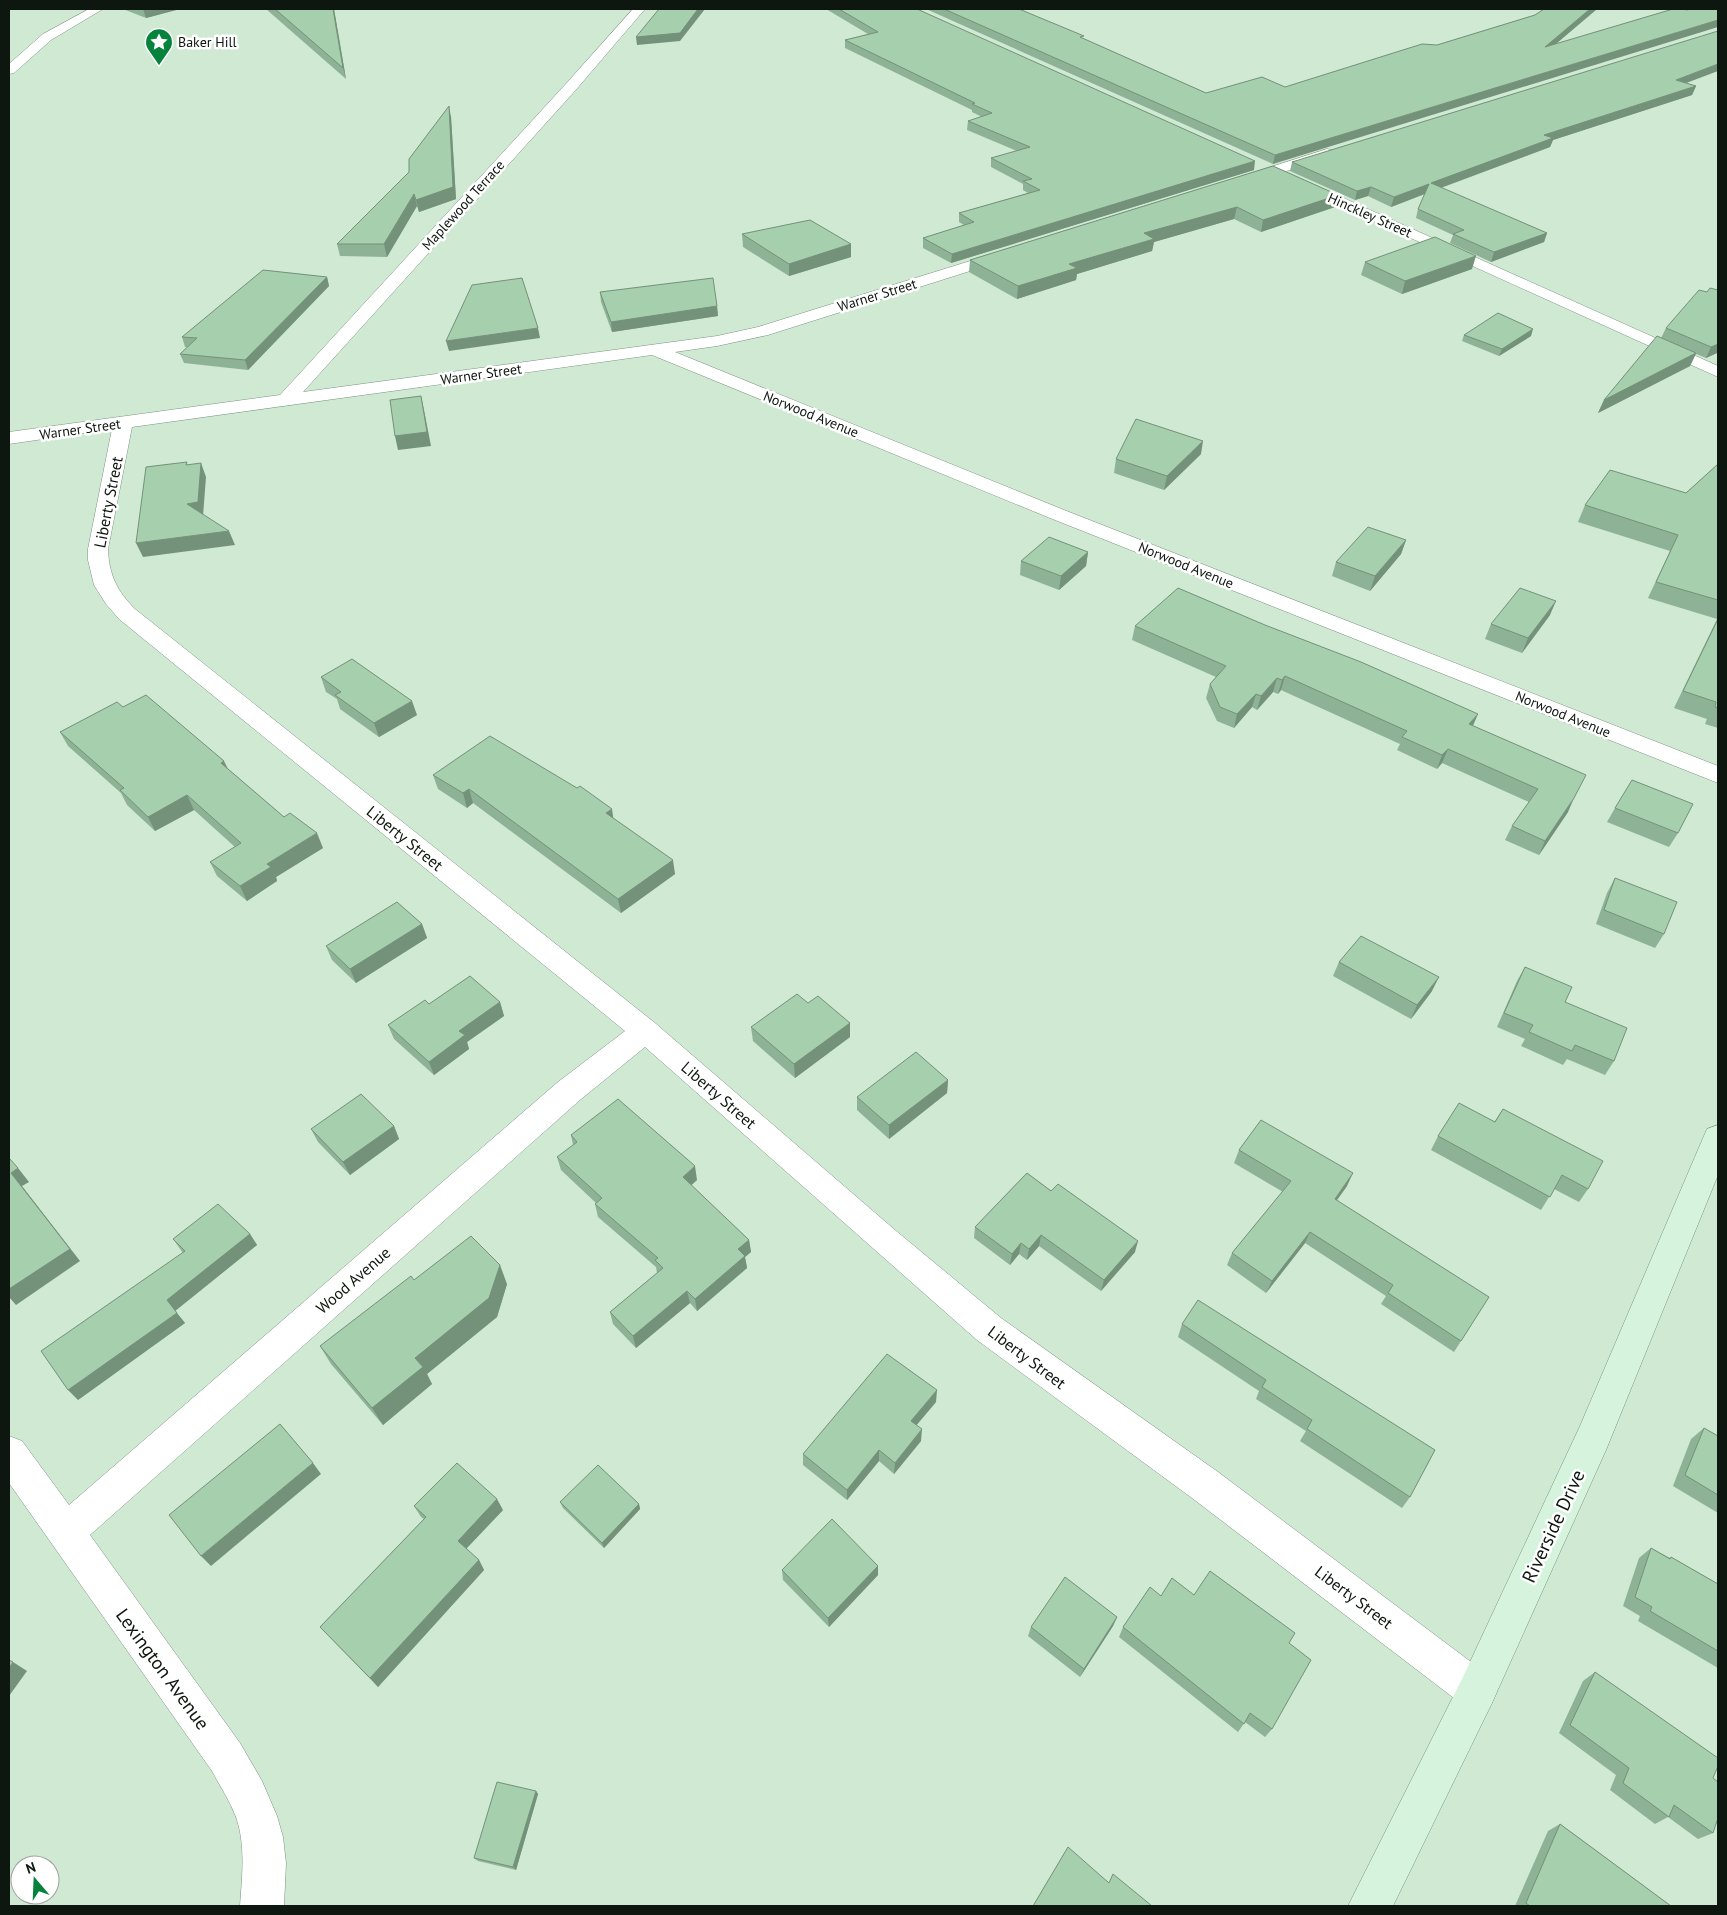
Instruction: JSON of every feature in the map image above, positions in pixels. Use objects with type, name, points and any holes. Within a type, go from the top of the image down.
[{"type":"street","points":[[9,70],[47,36],[97,9]]},
{"type":"street","name":"Maplewood Terrace","points":[[286,400],[639,9]]},
{"type":"street","points":[[1227,186],[1338,150]]},
{"type":"street","name":"Hinckley Street","points":[[1254,163],[1718,372]]},
{"type":"street","name":"Warner Street","points":[[9,438],[717,341],[762,331],[1019,251]]},
{"type":"street","name":"Norwood Avenue","points":[[656,350],[1066,518],[1718,775]]},
{"type":"street","name":"Liberty Street","points":[[123,423],[98,550],[98,566],[103,584],[112,600],[645,1031],[898,1253],[989,1329],[1205,1485],[1477,1691]]},
{"type":"street","name":"Wood Avenue","points":[[65,1533],[569,1091],[645,1031]]},
{"type":"street","name":"Riverside Drive","points":[[1370,1906],[1477,1691],[1593,1438],[1718,1138]]},
{"type":"street","name":"Lexington Avenue","points":[[9,1453],[226,1757],[248,1794],[262,1837],[264,1883],[262,1906]]},
{"type":"building","points":[[275,9],[333,9],[343,68]]},
{"type":"building","points":[[659,9],[698,9],[680,33],[636,37]]},
{"type":"building","points":[[839,9],[917,9],[1255,161],[952,254],[923,238],[974,222],[959,213],[1040,190],[1023,181],[1032,179],[991,158],[1030,147],[968,121],[992,113],[972,104],[975,103],[845,40],[878,32]]},
{"type":"building","points":[[944,9],[1019,9],[1084,36],[1080,37],[1206,93],[1262,77],[1285,87],[1422,44],[1437,45],[1535,15],[1544,9],[1590,9],[1545,47],[1673,9],[1718,9],[1718,20],[1275,155]]},
{"type":"building","points":[[1718,31],[1718,64],[1676,80],[1696,86],[1544,135],[1553,138],[1431,183],[1547,233],[1494,252],[1453,234],[1464,230],[1418,209],[1429,184],[1394,197],[1371,187],[1357,191],[1292,162]]},
{"type":"building","points":[[449,106],[453,187],[416,200],[414,194],[384,244],[337,244],[409,172],[409,159]]},
{"type":"building","points":[[1273,166],[1338,195],[1263,220],[1237,207],[1144,233],[1154,239],[1069,264],[1077,268],[1018,286],[970,260]]},
{"type":"building","points":[[810,220],[851,244],[789,264],[742,234]]},
{"type":"building","points":[[1435,237],[1476,256],[1405,281],[1365,262]]},
{"type":"building","points":[[263,270],[327,277],[245,360],[180,354],[197,338],[182,337]]},
{"type":"building","points":[[522,278],[538,328],[446,341],[472,285]]},
{"type":"building","points":[[713,278],[717,306],[611,322],[600,292]]},
{"type":"building","points":[[1710,288],[1718,290],[1718,344],[1711,347],[1666,328],[1699,290],[1707,292]]},
{"type":"building","points":[[1498,313],[1533,329],[1502,349],[1464,335]]},
{"type":"building","points":[[1657,336],[1696,353],[1604,400]]},
{"type":"building","points":[[421,396],[427,432],[395,436],[390,400]]},
{"type":"building","points":[[1136,419],[1203,441],[1167,476],[1116,459]]},
{"type":"building","points":[[187,462],[186,465],[201,463],[198,502],[187,504],[229,531],[136,543],[146,467]]},
{"type":"building","points":[[1718,464],[1718,600],[1656,582],[1678,535],[1585,505],[1610,470],[1686,493]]},
{"type":"building","points":[[1368,527],[1406,540],[1375,576],[1336,562]]},
{"type":"building","points":[[1049,537],[1088,552],[1061,576],[1021,561]]},
{"type":"building","points":[[1178,588],[1265,625],[1361,662],[1478,714],[1469,724],[1586,775],[1574,798],[1545,841],[1512,826],[1538,789],[1448,749],[1442,755],[1402,737],[1407,731],[1285,676],[1282,680],[1277,678],[1261,696],[1256,694],[1237,714],[1220,707],[1210,684],[1226,666],[1135,626]]},
{"type":"building","points":[[1520,588],[1556,601],[1528,638],[1491,624]]},
{"type":"building","points":[[1718,619],[1718,708],[1715,707],[1716,702],[1683,691]]},
{"type":"building","points":[[352,659],[412,701],[374,723],[335,695],[341,692],[321,677]]},
{"type":"building","points":[[146,695],[224,761],[221,763],[284,817],[290,813],[317,833],[267,864],[271,867],[240,886],[210,862],[241,843],[187,795],[148,817],[120,790],[124,788],[60,732],[117,702],[123,707]]},
{"type":"building","points":[[490,736],[577,788],[580,786],[612,809],[606,813],[673,860],[618,899],[469,789],[463,793],[433,775]]},
{"type":"building","points":[[1632,780],[1693,804],[1678,833],[1615,808]]},
{"type":"building","points":[[1615,878],[1677,902],[1664,934],[1604,910]]},
{"type":"building","points":[[397,902],[422,924],[350,969],[326,946]]},
{"type":"building","points":[[1361,936],[1439,977],[1417,1005],[1339,962]]},
{"type":"building","points":[[1525,967],[1572,987],[1565,1002],[1627,1028],[1614,1061],[1575,1045],[1572,1051],[1529,1032],[1533,1025],[1504,1013]]},
{"type":"building","points":[[470,976],[500,1002],[459,1031],[465,1035],[429,1062],[388,1025],[425,1000],[429,1004]]},
{"type":"building","points":[[797,994],[808,1003],[818,996],[850,1023],[794,1064],[751,1027]]},
{"type":"building","points":[[916,1052],[948,1080],[889,1125],[857,1097]]},
{"type":"building","points":[[361,1094],[394,1126],[343,1162],[311,1129]]},
{"type":"building","points":[[618,1099],[695,1166],[683,1177],[749,1240],[738,1249],[745,1256],[695,1299],[687,1291],[633,1336],[610,1312],[663,1268],[655,1260],[658,1258],[595,1204],[602,1198],[557,1157],[577,1142],[571,1135]]},
{"type":"building","points":[[1459,1103],[1495,1122],[1503,1109],[1603,1161],[1588,1189],[1562,1175],[1550,1197],[1438,1136]]},
{"type":"building","points":[[1261,1120],[1353,1173],[1335,1199],[1489,1297],[1461,1341],[1388,1293],[1393,1285],[1310,1232],[1272,1281],[1232,1253],[1291,1181],[1239,1150]]},
{"type":"building","points":[[9,1158],[18,1168],[11,1173],[70,1249],[9,1289]]},
{"type":"building","points":[[1027,1173],[1051,1191],[1058,1184],[1138,1241],[1104,1280],[1041,1235],[1029,1249],[1021,1243],[1012,1254],[975,1227]]},
{"type":"building","points":[[218,1204],[250,1234],[167,1300],[177,1313],[68,1390],[41,1351],[185,1251],[173,1239]]},
{"type":"building","points":[[471,1236],[500,1265],[489,1298],[415,1358],[423,1367],[372,1408],[320,1346],[411,1276],[414,1280]]},
{"type":"building","points":[[1198,1300],[1435,1450],[1410,1497],[1307,1429],[1312,1420],[1262,1387],[1266,1380],[1182,1324]]},
{"type":"building","points":[[887,1354],[937,1390],[911,1421],[922,1429],[895,1463],[879,1450],[847,1490],[803,1454]]},
{"type":"building","points":[[280,1424],[313,1463],[201,1556],[169,1515]]},
{"type":"building","points":[[1704,1428],[1718,1436],[1718,1495],[1685,1475]]},
{"type":"building","points":[[457,1463],[497,1499],[458,1541],[479,1560],[370,1678],[320,1627],[426,1517],[414,1506]]},
{"type":"building","points":[[598,1465],[639,1504],[602,1543],[560,1502]]},
{"type":"building","points":[[832,1519],[878,1566],[828,1618],[782,1570]]},
{"type":"building","points":[[1651,1548],[1670,1559],[1671,1557],[1718,1584],[1718,1651],[1650,1611],[1652,1607],[1635,1597]]},
{"type":"building","points":[[1210,1571],[1295,1633],[1289,1643],[1311,1660],[1272,1729],[1250,1713],[1244,1724],[1123,1627],[1150,1587],[1161,1596],[1172,1578],[1194,1595]]},
{"type":"building","points":[[1065,1577],[1117,1617],[1084,1669],[1031,1627]]},
{"type":"building","points":[[9,1660],[13,1662],[9,1668]]},
{"type":"building","points":[[1595,1672],[1718,1758],[1718,1766],[1713,1778],[1718,1782],[1718,1818],[1713,1833],[1674,1805],[1669,1817],[1623,1783],[1629,1768],[1570,1725]]},
{"type":"building","points":[[497,1782],[536,1791],[513,1867],[474,1858]]},
{"type":"building","points":[[1560,1824],[1671,1906],[1530,1906],[1526,1903]]},
{"type":"building","points":[[1068,1847],[1109,1883],[1113,1874],[1152,1906],[1033,1906]]},
{"type":"place","name":"Baker Hill","points":[[159,66]]}]
